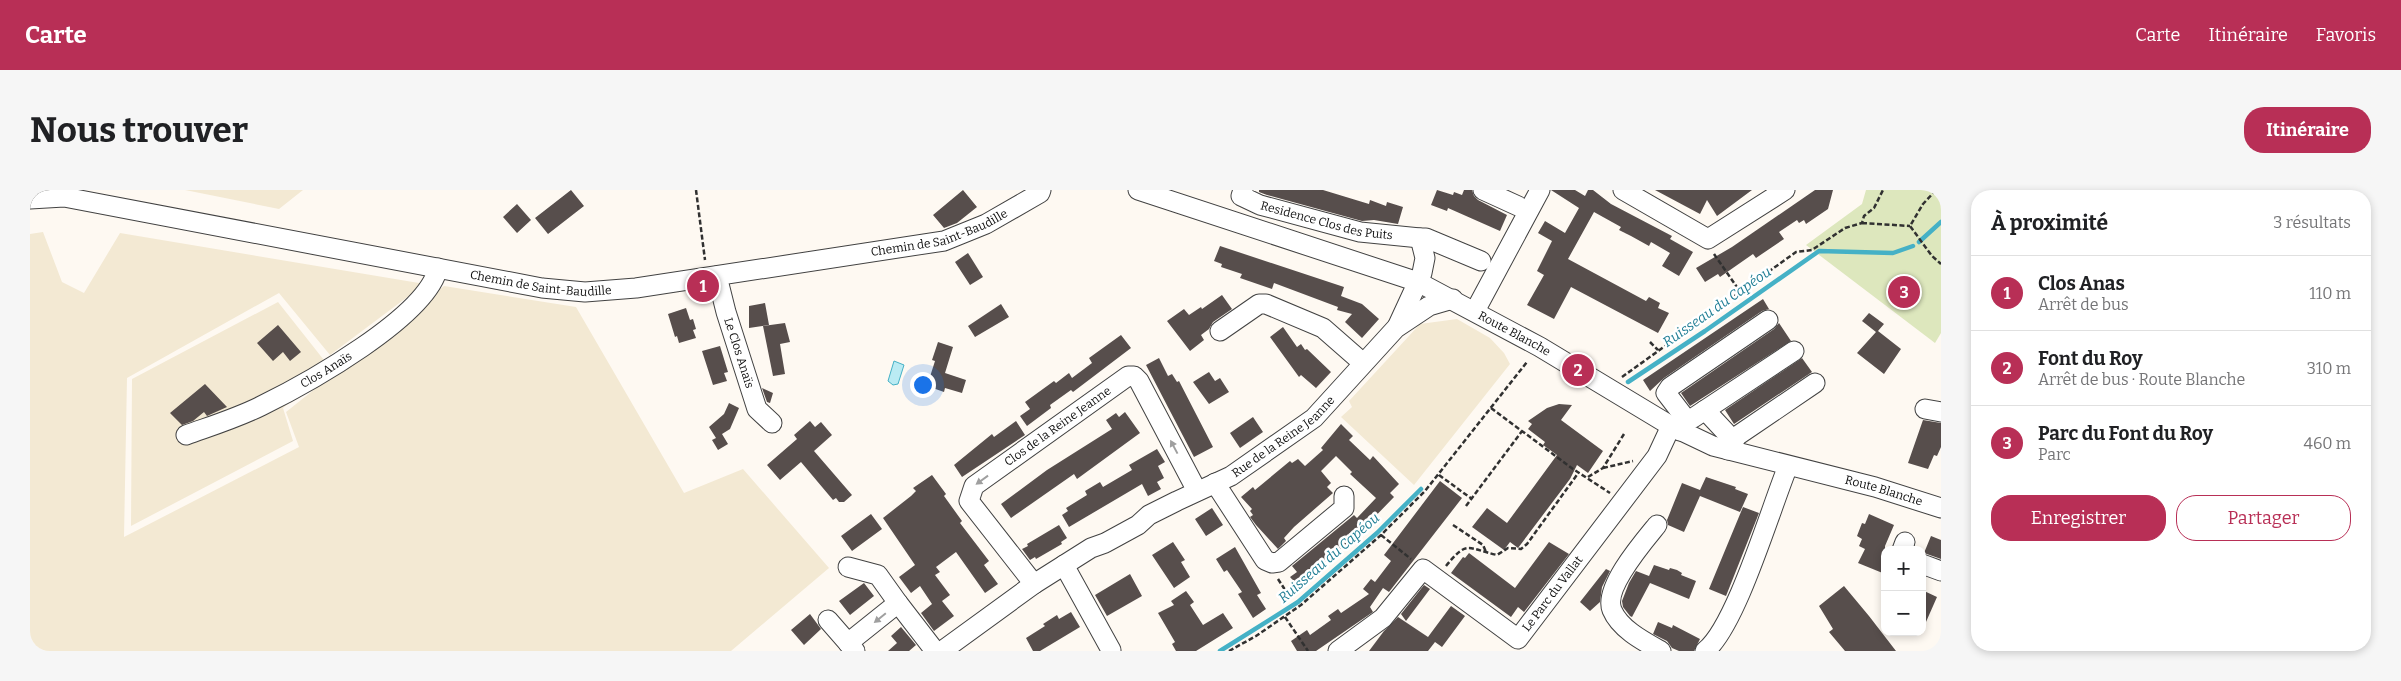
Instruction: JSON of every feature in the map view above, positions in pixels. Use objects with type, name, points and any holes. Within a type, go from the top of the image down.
[{"type":"street","name":"Residence Clos des Puits","points":[[1243,190],[1241,196],[1260,205],[1360,232],[1426,238],[1481,261]]},
{"type":"street","points":[[1483,190],[1518,206]]},
{"type":"street","points":[[1475,311],[1540,190]]},
{"type":"street","points":[[1623,190],[1708,239],[1785,190]]},
{"type":"street","name":"Route Blanche","points":[[1148,191],[1418,282],[1540,347],[1713,446],[1730,445],[1788,466],[1874,487],[1941,508]]},
{"type":"street","name":"Chemin de Saint-Baudille","points":[[30,199],[64,197],[542,288],[585,292],[636,288],[944,241],[986,224],[1034,192]]},
{"type":"street","points":[[1418,282],[1422,274],[1424,258],[1420,238]]},
{"type":"street","name":"Clos Anaïs","points":[[186,435],[260,407],[362,348],[418,302],[436,279],[438,268]]},
{"type":"street","name":"Le Clos Anaïs","points":[[712,277],[726,312],[757,409],[772,423]]},
{"type":"street","name":"Rue de la Reine Jeanne","points":[[1396,328],[1418,282]]},
{"type":"street","name":"Rue de la Reine Jeanne","points":[[942,651],[1034,584],[1091,548],[1111,525],[1124,518],[1149,515],[1197,490],[1231,476],[1314,418],[1396,328],[1429,306],[1453,299]]},
{"type":"street","points":[[1220,330],[1259,304],[1266,304],[1323,328],[1363,364]]},
{"type":"street","points":[[1768,320],[1670,387],[1666,393],[1667,398],[1679,426],[1794,351]]},
{"type":"street","name":"Clos de la Reine Jeanne","points":[[1034,584],[969,501],[970,493],[974,486],[1128,376],[1134,376],[1139,381],[1197,490]]},
{"type":"street","points":[[1705,410],[1730,445],[1815,383]]},
{"type":"street","name":"Le Parc du Vallat","points":[[1430,574],[1518,640],[1679,426]]},
{"type":"street","points":[[1705,651],[1723,628],[1746,580],[1788,466]]},
{"type":"street","points":[[1215,483],[1265,560],[1272,563],[1279,562],[1344,508],[1344,496]]},
{"type":"street","points":[[1658,525],[1632,556],[1611,594],[1611,608],[1620,623],[1661,651]]},
{"type":"street","points":[[1064,565],[1111,650]]},
{"type":"street","points":[[1926,566],[1941,572]]},
{"type":"street","points":[[848,567],[878,575],[935,651]]},
{"type":"street","points":[[1338,651],[1384,618],[1430,574]]},
{"type":"street","points":[[828,620],[852,647],[898,603]]},
{"type":"path","points":[[696,190],[712,277]]},
{"type":"path","points":[[1862,223],[1864,216],[1874,208],[1883,190]]},
{"type":"path","points":[[1910,226],[1927,198],[1936,190]]},
{"type":"path","points":[[1618,380],[1796,252],[1812,250],[1845,228],[1862,223],[1910,226]]},
{"type":"path","points":[[1910,226],[1926,248],[1941,264]]},
{"type":"path","points":[[1708,239],[1710,248],[1741,293]]},
{"type":"path","points":[[1650,342],[1658,350]]},
{"type":"path","points":[[1229,651],[1301,605],[1381,535],[1425,491],[1527,362]]},
{"type":"path","points":[[1491,408],[1622,502]]},
{"type":"path","points":[[1466,506],[1522,431]]},
{"type":"path","points":[[1602,468],[1624,434]]},
{"type":"path","points":[[1588,477],[1602,468],[1637,460]]},
{"type":"path","points":[[1381,535],[1430,574],[1459,549],[1465,548],[1497,555],[1508,548],[1521,549],[1527,544],[1579,472]]},
{"type":"path","points":[[1438,475],[1472,499]]},
{"type":"path","points":[[1454,525],[1483,545],[1486,552]]},
{"type":"path","points":[[1272,563],[1275,575],[1289,596]]},
{"type":"path","points":[[1285,616],[1308,651]]},
{"type":"shaded area","points":[[185,190],[303,190],[279,209]]},
{"type":"shaded area","points":[[43,232],[62,282],[84,293],[120,233],[431,285],[410,295],[330,355],[279,293],[127,378],[124,537],[299,447],[286,412],[444,286],[576,307],[684,493],[743,469],[829,568],[731,651],[30,651],[30,234]]},
{"type":"shaded area","points":[[278,302],[331,369],[283,408],[293,441],[131,526],[132,379]]},
{"type":"shaded area","points":[[1457,319],[1490,338],[1504,353],[1510,364],[1414,485],[1341,417],[1352,407],[1349,401],[1420,324]]},
{"type":"green space","points":[[1866,190],[1941,190],[1941,333],[1935,343],[1806,245],[1862,204]]},
{"type":"water","points":[[894,361],[904,365],[898,384],[893,385],[888,381]]},
{"type":"building","points":[[571,190],[584,206],[548,234],[535,218]]},
{"type":"building","points":[[963,190],[977,207],[957,223],[944,228],[933,215]]},
{"type":"building","points":[[1259,190],[1323,190],[1369,204],[1370,200],[1386,206],[1387,202],[1403,207],[1398,224],[1374,220],[1362,221],[1267,195],[1259,192]]},
{"type":"building","points":[[1437,190],[1453,195],[1454,192],[1462,195],[1464,190],[1472,190],[1478,200],[1507,215],[1500,231],[1448,208],[1447,211],[1431,205]]},
{"type":"building","points":[[1551,190],[1575,190],[1585,196],[1588,190],[1593,190],[1611,204],[1672,236],[1670,239],[1693,252],[1679,276],[1662,266],[1670,253],[1651,242],[1649,246],[1619,230],[1621,227],[1594,212],[1568,259],[1646,301],[1649,297],[1660,303],[1658,308],[1669,313],[1658,333],[1571,287],[1554,319],[1527,305],[1544,275],[1537,271],[1552,241],[1538,233],[1545,221],[1565,233],[1579,208]]},
{"type":"building","points":[[1655,190],[1752,190],[1717,216],[1707,200],[1700,214]]},
{"type":"building","points":[[1815,190],[1833,190],[1828,209],[1806,224],[1804,220],[1799,223],[1797,220],[1779,232],[1784,239],[1756,258],[1753,254],[1720,277],[1718,274],[1705,282],[1696,268],[1732,247]]},
{"type":"building","points":[[517,204],[531,220],[517,233],[503,217]]},
{"type":"building","points":[[1220,246],[1344,287],[1341,296],[1362,304],[1379,319],[1362,338],[1345,322],[1352,314],[1337,310],[1338,307],[1274,283],[1272,289],[1240,278],[1242,274],[1221,267],[1222,264],[1214,261]]},
{"type":"building","points":[[968,253],[983,277],[970,285],[955,262]]},
{"type":"building","points":[[1222,295],[1232,309],[1213,322],[1209,329],[1201,335],[1204,340],[1190,351],[1167,321],[1184,309],[1189,315],[1201,307],[1202,309]]},
{"type":"building","points":[[1763,299],[1769,309],[1762,311],[1664,378],[1650,391],[1643,380]]},
{"type":"building","points":[[765,303],[769,325],[749,328],[749,306]]},
{"type":"building","points":[[1001,304],[1009,317],[975,337],[968,326]]},
{"type":"building","points":[[686,308],[690,320],[693,319],[696,329],[693,330],[696,338],[679,343],[677,336],[675,337],[668,314]]},
{"type":"building","points":[[1869,313],[1884,324],[1878,331],[1901,349],[1884,374],[1857,353],[1876,332],[1862,321]]},
{"type":"building","points":[[785,323],[790,342],[780,344],[785,374],[773,376],[763,326]]},
{"type":"building","points":[[1779,323],[1791,341],[1690,406],[1681,393],[1774,329]]},
{"type":"building","points":[[278,325],[301,352],[290,361],[283,352],[273,361],[257,343]]},
{"type":"building","points":[[1283,327],[1297,347],[1301,344],[1305,350],[1307,349],[1331,372],[1316,388],[1301,375],[1299,377],[1270,337]]},
{"type":"building","points":[[1121,335],[1131,348],[1073,392],[1071,390],[1050,405],[1051,408],[1027,426],[1020,416],[1030,409],[1025,402],[1054,381],[1056,383],[1069,373],[1072,378],[1092,363],[1089,358]]},
{"type":"building","points":[[938,342],[953,347],[945,373],[966,380],[962,393],[945,388],[944,392],[927,386],[935,361],[932,360]]},
{"type":"building","points":[[720,346],[728,372],[724,373],[727,381],[713,385],[702,351]]},
{"type":"building","points":[[1159,358],[1168,376],[1172,374],[1177,382],[1179,381],[1213,447],[1194,457],[1146,365]]},
{"type":"building","points":[[1802,358],[1812,372],[1734,424],[1725,410]]},
{"type":"building","points":[[1209,372],[1215,381],[1220,378],[1229,392],[1209,404],[1193,382]]},
{"type":"building","points":[[205,384],[227,407],[207,416],[204,412],[193,421],[182,425],[170,413]]},
{"type":"building","points":[[762,388],[773,393],[770,403],[767,402]]},
{"type":"building","points":[[729,403],[739,408],[730,429],[722,434],[728,444],[718,450],[712,440],[716,438],[709,427],[724,414]]},
{"type":"building","points":[[1559,404],[1572,405],[1561,420],[1603,451],[1588,473],[1577,465],[1570,479],[1518,548],[1510,542],[1504,550],[1472,527],[1487,508],[1507,523],[1557,455],[1543,445],[1545,442],[1528,429],[1532,424],[1528,421],[1547,408]]},
{"type":"building","points":[[1125,412],[1140,433],[1077,479],[1074,474],[1011,518],[1001,504],[1047,470],[1112,429],[1106,420],[1116,413],[1119,417]]},
{"type":"building","points":[[1253,417],[1263,432],[1240,448],[1230,433]]},
{"type":"building","points":[[1923,420],[1941,423],[1941,447],[1937,456],[1934,455],[1928,469],[1908,463]]},
{"type":"building","points":[[810,421],[815,427],[821,422],[832,435],[814,451],[852,495],[844,502],[839,502],[836,498],[833,500],[801,462],[780,480],[767,465],[797,439],[794,435]]},
{"type":"building","points":[[1016,421],[1025,435],[962,477],[954,465],[992,434],[994,437]]},
{"type":"building","points":[[1341,424],[1353,436],[1349,440],[1370,460],[1373,456],[1399,484],[1390,493],[1394,497],[1362,530],[1298,586],[1290,577],[1297,572],[1292,566],[1354,515],[1357,518],[1376,498],[1350,474],[1352,472],[1336,456],[1321,471],[1331,483],[1327,487],[1333,493],[1294,527],[1284,538],[1286,541],[1278,549],[1250,517],[1253,515],[1250,511],[1252,509],[1241,497],[1253,487],[1255,490],[1290,461],[1292,463],[1298,459],[1305,466],[1323,450],[1321,448]]},
{"type":"building","points":[[1157,449],[1165,462],[1158,466],[1164,478],[1157,482],[1161,489],[1148,496],[1142,484],[1069,527],[1062,515],[1068,511],[1066,508],[1087,495],[1085,491],[1100,482],[1103,487],[1132,470],[1129,465]]},
{"type":"building","points":[[932,475],[962,521],[960,523],[989,561],[984,565],[998,584],[985,593],[956,552],[936,567],[940,572],[935,575],[950,595],[942,601],[954,616],[934,631],[921,613],[932,604],[920,586],[911,593],[899,577],[915,565],[883,518],[911,496],[916,491],[913,488]]},
{"type":"building","points":[[1706,477],[1736,487],[1735,489],[1748,494],[1740,512],[1700,496],[1684,532],[1668,525],[1667,520],[1682,483],[1700,490]]},
{"type":"building","points":[[1440,481],[1462,498],[1389,592],[1383,588],[1370,607],[1373,612],[1316,651],[1297,651],[1291,641],[1307,630],[1310,635],[1331,620],[1328,616],[1338,609],[1341,613],[1369,594],[1363,589],[1371,579],[1375,582],[1391,561],[1384,555]]},
{"type":"building","points":[[1743,507],[1759,513],[1726,596],[1709,589]]},
{"type":"building","points":[[1212,508],[1223,525],[1206,536],[1195,519]]},
{"type":"building","points":[[871,514],[882,529],[852,551],[841,536]]},
{"type":"building","points":[[1869,514],[1894,525],[1885,546],[1881,546],[1881,572],[1858,563],[1865,549],[1859,546],[1862,539],[1857,536],[1862,523],[1865,524]]},
{"type":"building","points":[[1059,525],[1067,538],[1061,542],[1062,544],[1036,559],[1035,557],[1030,560],[1022,549]]},
{"type":"building","points":[[1931,536],[1941,540],[1941,559],[1926,554],[1926,548]]},
{"type":"building","points":[[1173,542],[1185,560],[1181,562],[1190,577],[1174,588],[1152,555]]},
{"type":"building","points":[[1549,542],[1569,554],[1524,612],[1518,607],[1511,617],[1451,573],[1463,557],[1465,558],[1469,553],[1515,588]]},
{"type":"building","points":[[1235,547],[1261,593],[1257,595],[1266,609],[1253,618],[1238,594],[1242,592],[1227,570],[1224,572],[1216,559]]},
{"type":"building","points":[[1654,565],[1669,570],[1670,568],[1677,570],[1682,573],[1681,575],[1696,581],[1689,599],[1650,583],[1632,617],[1623,607],[1622,601],[1629,583],[1636,571],[1649,576]]},
{"type":"building","points":[[1606,569],[1610,571],[1602,587],[1600,602],[1590,611],[1580,602]]},
{"type":"building","points":[[1130,574],[1142,596],[1107,616],[1095,595]]},
{"type":"building","points":[[864,583],[874,596],[850,615],[839,601]]},
{"type":"building","points":[[1424,585],[1430,589],[1406,621],[1401,614]]},
{"type":"building","points":[[1844,586],[1881,632],[1881,636],[1884,636],[1896,651],[1845,651],[1829,632],[1833,629],[1819,606]]},
{"type":"building","points":[[1186,591],[1194,602],[1190,605],[1203,625],[1223,613],[1233,628],[1196,651],[1176,651],[1172,644],[1175,642],[1158,613],[1174,605],[1171,601]]},
{"type":"building","points":[[1926,592],[1937,597],[1926,622]]},
{"type":"building","points":[[1451,606],[1465,616],[1442,647],[1435,642],[1428,651],[1369,651],[1384,631],[1398,617],[1428,637]]},
{"type":"building","points":[[1071,612],[1080,627],[1040,651],[1033,651],[1026,638],[1045,626],[1043,624],[1057,615],[1059,619]]},
{"type":"building","points":[[810,614],[821,629],[804,645],[791,630]]},
{"type":"building","points":[[1658,622],[1672,628],[1673,625],[1700,639],[1694,651],[1679,651],[1672,648],[1667,641],[1653,634]]},
{"type":"building","points":[[901,627],[916,645],[909,651],[888,651],[897,643],[891,636]]},
{"type":"waterway","points":[[1919,242],[1941,222]]},
{"type":"waterway","name":"Ruisseau du Capéou","points":[[1628,382],[1819,251],[1893,253],[1913,246]]},
{"type":"waterway","name":"Ruisseau du Capéou","points":[[1220,651],[1298,602],[1377,533],[1421,489]]},
{"type":"place","name":"Clos Anas","points":[[703,286]]},
{"type":"place","name":"Parc du Font du Roy","points":[[1904,292]]},
{"type":"place","name":"Font du Roy","points":[[1578,370]]}]
